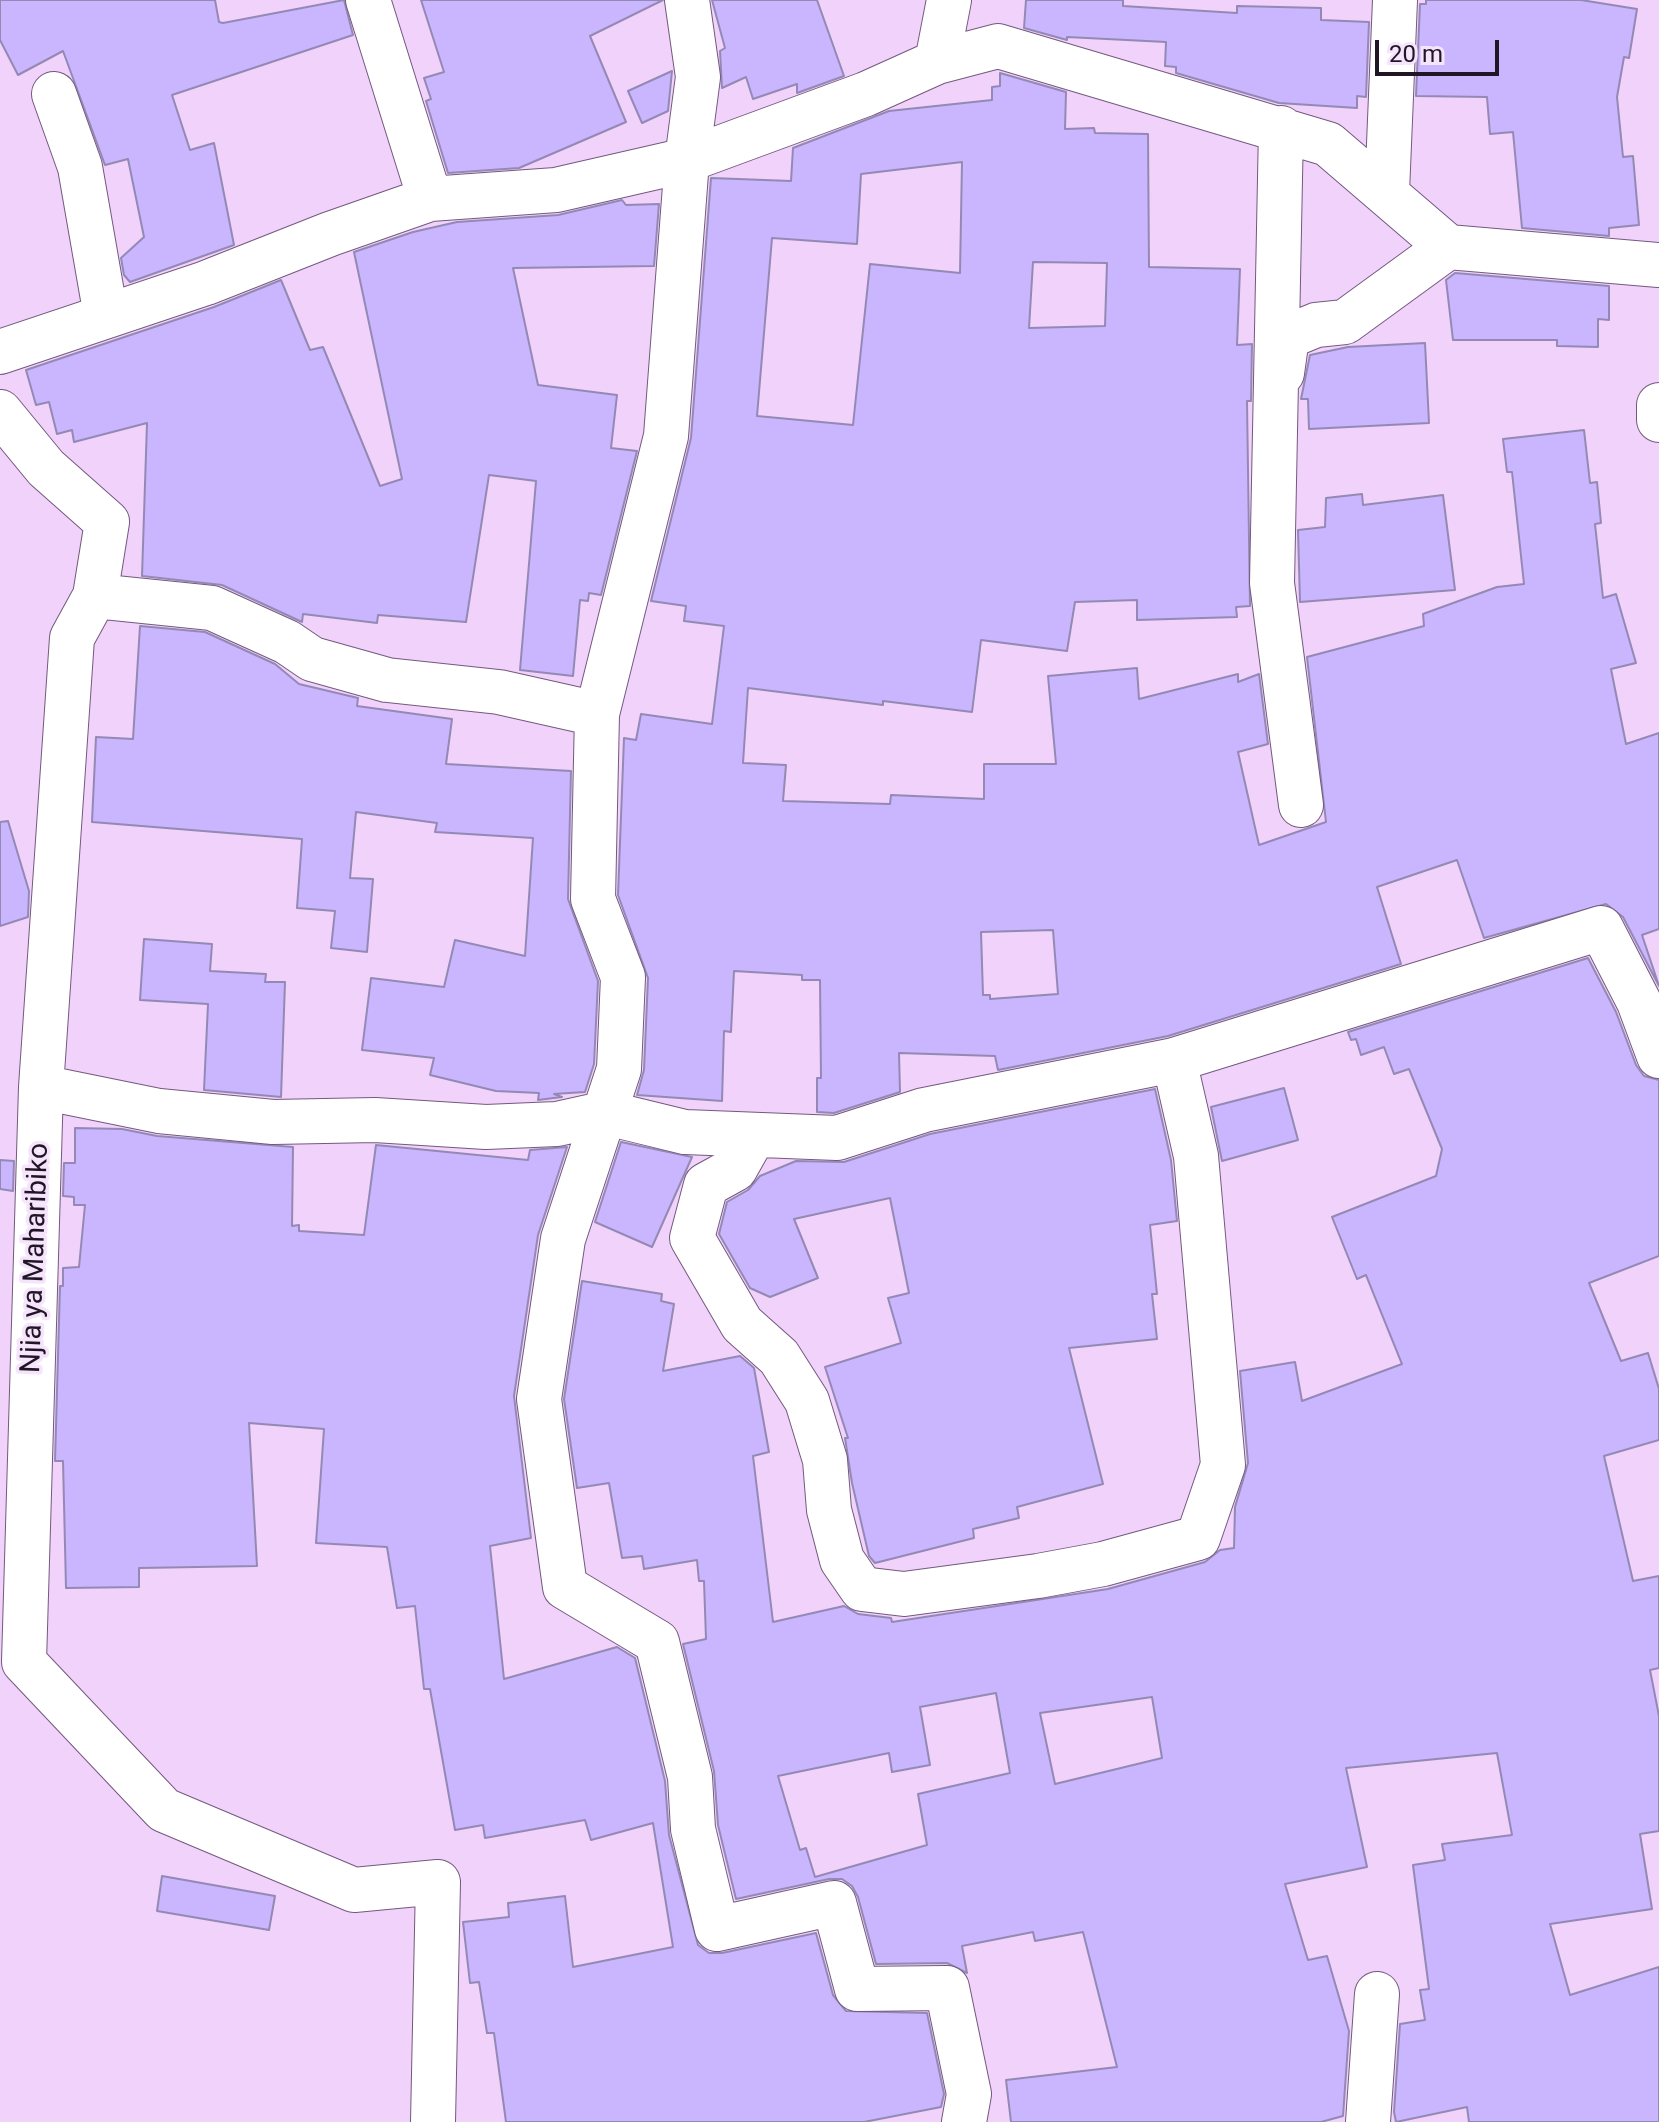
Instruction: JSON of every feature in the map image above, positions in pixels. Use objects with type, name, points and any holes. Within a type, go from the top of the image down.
[{"type":"street","points":[[368,0],[430,199]]},
{"type":"street","points":[[687,0],[698,77],[687,160],[666,436],[597,714],[593,899],[623,977],[619,1069],[563,1239],[539,1399],[565,1587],[657,1642],[690,1777],[693,1829],[717,1929],[834,1903],[857,1989],[947,1988],[969,2094],[964,2122]]},
{"type":"street","points":[[937,62],[949,0]]},
{"type":"street","points":[[1387,192],[1395,0]]},
{"type":"street","points":[[0,352],[206,283],[430,199],[556,190],[687,160],[866,94],[937,62],[998,46],[1328,144],[1448,247],[1659,264],[1659,277]]},
{"type":"street","points":[[54,94],[80,167],[106,316]]},
{"type":"street","points":[[1281,128],[1272,583],[1301,805]]},
{"type":"street","points":[[1277,407],[1287,337],[1316,325],[1345,322],[1448,247]]},
{"type":"street","points":[[1659,405],[1659,420]]},
{"type":"street","name":"Njia ya Maharibiko","points":[[0,412],[46,468],[107,522],[95,596],[72,638],[41,1087],[12,1662],[164,1810],[354,1890],[438,1882],[433,2122]]},
{"type":"street","points":[[95,596],[212,608],[287,642],[312,659],[387,680],[499,692],[597,714]]},
{"type":"street","points":[[41,1087],[159,1111],[273,1122],[375,1120],[486,1127],[557,1124],[607,1113],[685,1132],[837,1138],[924,1110],[1174,1060],[1601,928],[1639,1002],[1659,1056]]},
{"type":"street","points":[[753,1137],[735,1169],[706,1185],[692,1238],[742,1324],[779,1357],[807,1401],[825,1460],[829,1510],[842,1560],[862,1589],[904,1594],[1103,1564],[1198,1538],[1223,1465],[1196,1156],[1174,1060]]},
{"type":"street","points":[[1368,2122],[1377,1994]]},
{"type":"building","points":[[0,0],[215,0],[219,22],[223,23],[344,0],[353,35],[172,95],[190,150],[214,143],[234,245],[130,282],[124,275],[121,258],[144,237],[128,159],[105,165],[63,51],[18,75],[0,40]]},
{"type":"building","points":[[421,0],[663,0],[590,36],[626,122],[519,168],[448,173],[426,101],[431,99],[424,78],[444,72]]},
{"type":"building","points":[[712,0],[817,0],[844,76],[797,93],[797,84],[753,99],[746,77],[722,88],[720,51],[725,48]]},
{"type":"building","points":[[1026,0],[1123,0],[1123,6],[1237,13],[1237,6],[1321,8],[1321,20],[1369,22],[1366,97],[1357,96],[1357,108],[1279,103],[1176,73],[1176,67],[1165,66],[1166,42],[1067,37],[1067,40],[1024,28]]},
{"type":"building","points":[[1426,0],[1581,0],[1637,9],[1629,58],[1624,57],[1617,97],[1623,157],[1633,156],[1639,225],[1609,228],[1609,236],[1522,228],[1513,132],[1490,134],[1487,97],[1416,96],[1420,4],[1426,4]]},
{"type":"building","points":[[672,71],[668,111],[642,123],[628,91]]},
{"type":"building","points":[[1000,73],[1066,92],[1065,129],[1094,128],[1095,133],[1148,134],[1149,267],[1240,269],[1237,345],[1252,344],[1251,401],[1247,401],[1250,606],[1236,607],[1237,617],[1137,620],[1137,600],[1075,602],[1067,651],[981,640],[972,712],[883,701],[883,705],[748,688],[743,763],[786,765],[783,801],[890,804],[891,795],[984,799],[984,764],[1056,764],[1048,676],[1137,668],[1139,699],[1238,674],[1238,682],[1259,674],[1268,744],[1238,752],[1259,845],[1326,822],[1307,657],[1424,626],[1423,614],[1497,587],[1524,584],[1512,472],[1507,472],[1503,439],[1584,430],[1590,483],[1597,482],[1601,523],[1595,524],[1603,598],[1616,594],[1636,663],[1611,669],[1626,744],[1659,733],[1659,929],[1642,935],[1659,986],[1623,917],[1606,904],[1484,938],[1457,860],[1377,887],[1401,964],[1168,1036],[998,1070],[995,1056],[899,1053],[900,1092],[834,1113],[817,1112],[817,1078],[821,1078],[820,980],[802,980],[802,975],[734,971],[731,1032],[724,1031],[722,1101],[637,1095],[644,1070],[648,978],[618,895],[624,738],[636,740],[641,714],[712,724],[724,626],[684,621],[686,606],[651,601],[691,438],[711,178],[791,181],[793,148],[889,111],[992,100],[992,87],[1000,86]],"holes":[[[962,162],[960,273],[870,264],[853,425],[757,416],[772,238],[857,244],[861,174]],[[1033,262],[1107,263],[1105,326],[1029,328]],[[1053,930],[1058,994],[990,999],[990,995],[983,995],[981,932]]]},
{"type":"building","points":[[622,200],[626,205],[659,204],[654,266],[513,268],[538,385],[617,395],[611,448],[637,451],[601,595],[589,593],[588,601],[580,600],[573,676],[520,670],[536,481],[489,475],[466,622],[378,615],[377,623],[303,614],[302,622],[222,585],[142,576],[147,423],[74,442],[72,430],[57,434],[49,402],[36,405],[26,370],[214,307],[281,280],[310,350],[323,347],[380,486],[402,479],[354,252],[413,232],[457,222],[558,215]]},
{"type":"building","points":[[1455,273],[1609,286],[1609,320],[1598,319],[1598,347],[1557,346],[1557,340],[1453,340],[1446,280]]},
{"type":"building","points":[[1425,343],[1429,423],[1309,429],[1308,399],[1301,399],[1310,355],[1348,347]]},
{"type":"building","points":[[1362,494],[1363,505],[1443,495],[1455,590],[1300,602],[1298,530],[1325,527],[1326,498]]},
{"type":"building","points":[[140,626],[205,632],[275,664],[299,684],[358,698],[357,706],[452,719],[446,764],[571,771],[568,899],[598,981],[594,1064],[585,1092],[554,1094],[562,1097],[538,1100],[539,1093],[496,1091],[430,1075],[434,1058],[362,1050],[371,978],[444,987],[455,940],[525,956],[533,838],[435,832],[437,823],[356,812],[350,878],[373,879],[367,952],[331,948],[335,911],[297,908],[302,839],[92,822],[96,737],[133,739]]},
{"type":"building","points":[[8,821],[29,891],[28,917],[0,926],[0,822]]},
{"type":"building","points":[[144,939],[212,944],[210,971],[266,974],[265,982],[285,982],[281,1097],[204,1090],[208,1004],[140,1000]]},
{"type":"building","points":[[1588,958],[1616,1012],[1636,1065],[1644,1076],[1659,1080],[1659,1256],[1589,1283],[1621,1361],[1648,1353],[1659,1389],[1659,1440],[1604,1456],[1633,1581],[1659,1576],[1659,1668],[1650,1670],[1659,1716],[1659,1831],[1640,1834],[1652,1909],[1550,1924],[1570,1995],[1659,1967],[1659,2122],[1469,2122],[1467,2107],[1396,2122],[1394,2112],[1400,2024],[1425,2020],[1420,1990],[1429,1989],[1413,1865],[1445,1860],[1442,1844],[1512,1835],[1497,1753],[1346,1768],[1367,1867],[1285,1884],[1308,1960],[1327,1956],[1349,2031],[1343,2116],[1321,2122],[1011,2122],[1006,2080],[1117,2067],[1083,1932],[1035,1941],[1033,1932],[962,1946],[967,1973],[947,1963],[876,1964],[858,1897],[852,1886],[842,1879],[829,1879],[736,1899],[718,1825],[714,1771],[683,1644],[706,1639],[704,1581],[699,1581],[697,1560],[644,1569],[642,1556],[622,1558],[609,1483],[577,1488],[564,1399],[582,1281],[662,1294],[661,1301],[674,1304],[663,1371],[740,1356],[754,1368],[769,1452],[753,1456],[773,1622],[844,1606],[858,1614],[891,1618],[892,1622],[1108,1589],[1205,1562],[1220,1550],[1234,1548],[1235,1507],[1248,1463],[1240,1371],[1295,1362],[1302,1401],[1402,1364],[1366,1275],[1357,1279],[1332,1217],[1436,1176],[1442,1149],[1409,1069],[1394,1074],[1384,1047],[1361,1055],[1356,1039],[1351,1040],[1348,1032]],"holes":[[[996,1693],[1010,1773],[918,1794],[927,1845],[815,1877],[806,1848],[800,1850],[778,1776],[889,1753],[892,1772],[930,1765],[920,1707]],[[1152,1697],[1162,1758],[1055,1784],[1040,1713]]]},
{"type":"building","points":[[1284,1088],[1298,1140],[1222,1161],[1211,1107]]},
{"type":"building","points":[[1155,1089],[1171,1160],[1177,1221],[1150,1225],[1157,1294],[1152,1294],[1157,1339],[1069,1348],[1103,1484],[1017,1507],[1019,1518],[973,1529],[974,1538],[875,1563],[869,1556],[852,1483],[845,1438],[848,1438],[825,1367],[901,1343],[888,1298],[909,1293],[890,1198],[794,1219],[818,1278],[770,1297],[750,1288],[719,1234],[727,1202],[748,1190],[760,1176],[796,1161],[844,1162],[930,1134]]},
{"type":"building","points":[[75,1128],[122,1129],[157,1136],[293,1147],[292,1226],[299,1225],[299,1231],[364,1235],[376,1145],[528,1160],[530,1150],[567,1147],[538,1235],[514,1396],[531,1538],[490,1546],[504,1679],[617,1647],[635,1658],[665,1781],[669,1835],[698,1945],[709,1953],[722,1953],[816,1933],[833,1995],[846,2011],[927,2013],[944,2094],[941,2107],[864,2122],[506,2122],[494,2033],[487,2033],[479,1982],[470,1983],[463,1922],[509,1917],[508,1903],[565,1896],[573,1967],[673,1947],[653,1823],[591,1840],[585,1820],[485,1838],[483,1825],[455,1830],[430,1689],[424,1689],[415,1606],[397,1608],[387,1547],[316,1543],[324,1429],[249,1423],[257,1566],[139,1568],[139,1587],[66,1588],[63,1461],[55,1461],[60,1286],[63,1286],[63,1268],[79,1267],[85,1205],[74,1205],[74,1197],[63,1196],[64,1163],[75,1163]]},
{"type":"building","points":[[621,1142],[692,1157],[652,1247],[595,1222]]},
{"type":"building","points":[[0,1160],[14,1161],[13,1191],[0,1189]]},
{"type":"building","points":[[162,1876],[275,1896],[269,1930],[157,1911]]}]
